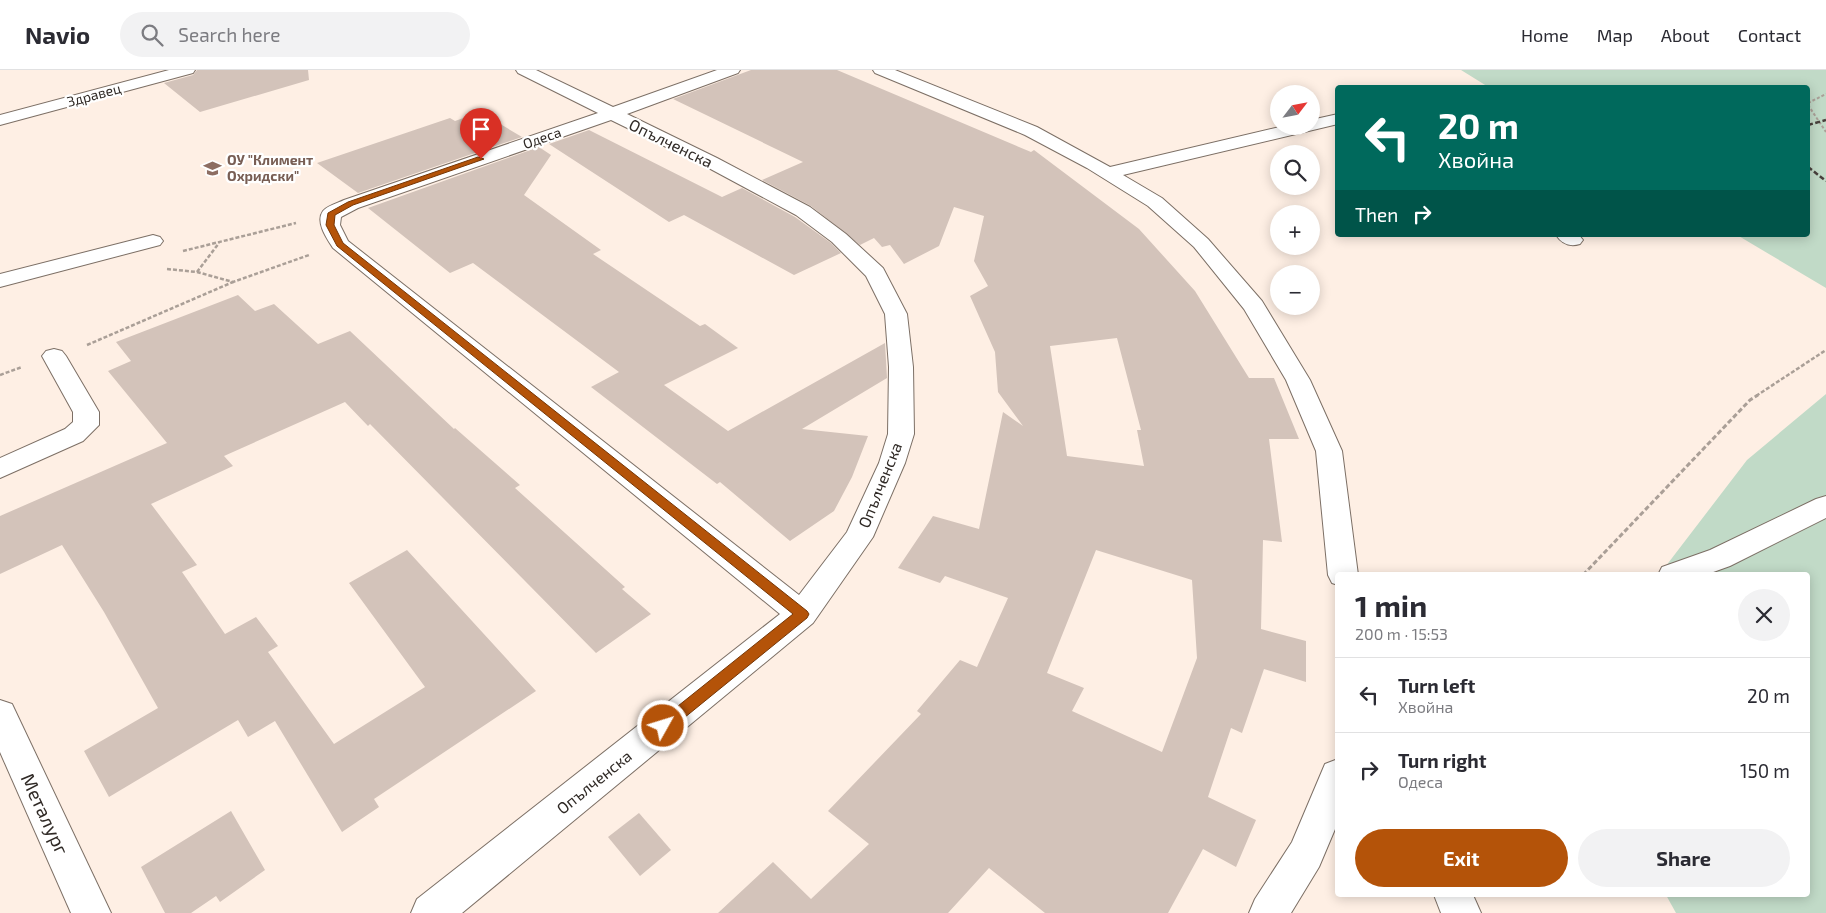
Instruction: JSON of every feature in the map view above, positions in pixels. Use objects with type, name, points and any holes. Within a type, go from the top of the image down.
[{"type":"street","name":"Здравец","points":[[0,120],[187,70]]},
{"type":"street","name":"Опълченска","points":[[431,913],[802,614],[859,536],[892,463],[901,434],[901,367],[896,314],[875,273],[839,238],[803,211],[712,162],[524,70]]},
{"type":"street","name":"Одеса","points":[[341,209],[732,70]]},
{"type":"street","points":[[881,70],[1031,131],[1155,202],[1201,243],[1254,306],[1298,380],[1329,451],[1343,572]]},
{"type":"street","points":[[1320,123],[1335,120]]},
{"type":"street","points":[[1107,173],[1270,135]]},
{"type":"street","points":[[341,209],[330,225],[340,244],[802,614]]},
{"type":"street","points":[[0,281],[153,241]]},
{"type":"street","points":[[0,470],[74,435],[86,425],[86,412],[54,356]]},
{"type":"street","points":[[1681,572],[1720,558],[1826,506]]},
{"type":"street","name":"Металург","points":[[0,714],[91,913]]},
{"type":"street","points":[[1269,913],[1306,854],[1335,782]]},
{"type":"street","points":[[1454,897],[1461,913]]},
{"type":"path","points":[[1810,103],[1826,94]]},
{"type":"path","points":[[1810,107],[1826,132]]},
{"type":"path","points":[[174,253],[341,209]]},
{"type":"path","points":[[197,272],[220,242]]},
{"type":"path","points":[[0,375],[82,347],[233,282],[340,244]]},
{"type":"path","points":[[164,269],[197,272],[233,282]]},
{"type":"path","points":[[1586,572],[1750,400],[1826,350]]},
{"type":"green space","points":[[1461,70],[1826,70],[1826,288],[1740,237],[1810,237],[1810,85],[1485,85]]},
{"type":"green space","points":[[1826,394],[1826,913],[1676,913],[1667,897],[1810,897],[1810,572],[1661,572],[1747,460]]},
{"type":"building","points":[[197,70],[308,70],[309,80],[200,112],[164,83],[193,75]]},
{"type":"building","points":[[751,70],[837,70],[1031,152],[1034,150],[1139,229],[1195,291],[1249,378],[1274,378],[1299,439],[1269,439],[1282,542],[1263,540],[1261,629],[1306,641],[1306,682],[1264,669],[1242,733],[1231,728],[1208,797],[1256,820],[1236,867],[1203,849],[1168,913],[1045,913],[989,868],[948,913],[718,913],[773,862],[811,899],[869,844],[828,811],[921,714],[917,711],[960,660],[977,667],[1008,598],[945,576],[940,583],[898,568],[933,516],[979,529],[1003,412],[1023,426],[998,392],[995,352],[970,296],[988,286],[974,261],[984,216],[954,207],[939,246],[904,264],[890,245],[882,247],[874,238],[860,245],[811,206],[762,180],[803,162],[673,99]],"holes":[[[1117,338],[1141,430],[1137,430],[1144,466],[1067,456],[1050,346]],[[1096,550],[1192,580],[1197,658],[1162,752],[1072,711],[1084,688],[1047,673]]]},
{"type":"building","points":[[480,112],[522,137],[358,193],[317,163],[450,118],[455,121]]},
{"type":"building","points":[[589,130],[722,197],[742,188],[795,217],[831,243],[841,253],[794,275],[684,215],[669,222],[549,144]]},
{"type":"building","points":[[539,147],[551,155],[524,195],[601,250],[593,254],[700,326],[705,324],[738,348],[664,385],[728,431],[885,343],[887,378],[802,429],[868,436],[852,477],[834,511],[790,541],[720,482],[717,484],[591,387],[619,372],[473,263],[450,273],[368,208]]},
{"type":"building","points":[[238,295],[255,311],[274,304],[318,344],[350,331],[454,429],[520,485],[515,488],[625,587],[622,589],[651,614],[596,653],[370,424],[368,426],[345,402],[224,456],[233,466],[151,504],[197,565],[182,572],[225,634],[256,617],[278,646],[268,652],[334,744],[425,687],[349,583],[407,550],[536,691],[374,799],[379,807],[342,832],[275,721],[248,737],[238,720],[109,797],[84,751],[158,708],[104,612],[62,545],[0,574],[0,516],[167,443],[108,371],[131,361],[116,342]]},
{"type":"building","points":[[231,811],[265,870],[220,902],[216,896],[191,913],[165,913],[141,867]]},
{"type":"building","points":[[639,813],[671,850],[640,876],[608,837]]},
{"type":"railway","points":[[1810,124],[1826,120]]},
{"type":"railway","points":[[1810,169],[1826,181]]},
{"type":"place","name":"ОУ \"Климент Охридски\"","points":[[213,168]]},
{"type":"route","points":[[481,159],[350,204],[331,214],[330,225],[340,244],[802,614],[663,726]]}]
